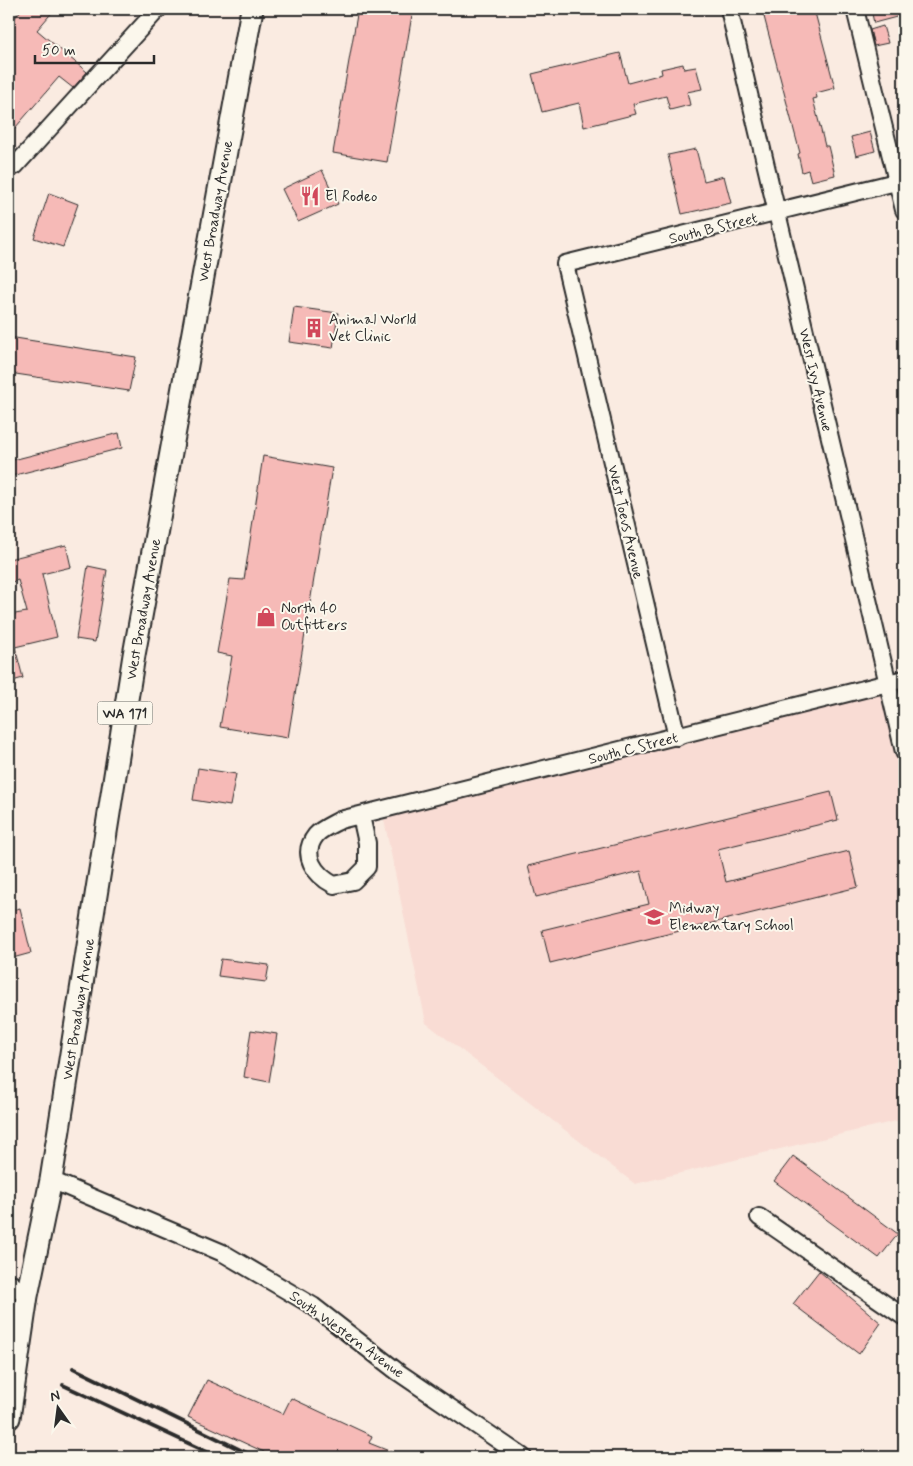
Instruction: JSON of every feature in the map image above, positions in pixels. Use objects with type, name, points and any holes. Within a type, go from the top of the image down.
[{"type":"main road","name":"West Broadway Avenue","points":[[9,1418],[27,1296],[51,1180],[134,655],[252,9]]},
{"type":"street","points":[[15,166],[158,9]]},
{"type":"street","name":"West Ivy Avenue","points":[[729,9],[904,752]]},
{"type":"street","points":[[854,9],[901,181],[904,210]]},
{"type":"street","name":"South B Street","points":[[575,307],[565,264],[901,181]]},
{"type":"street","name":"West Toevs Avenue","points":[[575,307],[677,737]]},
{"type":"street","name":"South C Street","points":[[361,816],[367,843],[367,866],[353,881],[334,886],[321,878],[311,864],[309,847],[317,834],[340,820],[904,679]]},
{"type":"street","name":"South Western Avenue","points":[[51,1180],[223,1253],[313,1306],[398,1372],[524,1457]]},
{"type":"street","points":[[759,1217],[904,1317]]},
{"type":"street","points":[[9,1282],[27,1296]]},
{"type":"shaded area","name":"Midway Elementary School","points":[[887,684],[904,752],[904,1119],[635,1184],[426,1023],[382,810]]},
{"type":"building","points":[[22,9],[55,9],[37,30],[87,72],[73,88],[59,77],[9,135],[9,25]]},
{"type":"building","points":[[358,9],[413,9],[387,162],[333,153]]},
{"type":"building","points":[[762,9],[814,9],[835,88],[816,93],[817,98],[813,99],[825,146],[828,146],[835,175],[811,181],[808,170],[802,172],[798,154],[800,153]]},
{"type":"building","points":[[871,9],[904,9],[904,15],[874,23]]},
{"type":"building","points":[[883,26],[888,43],[874,46],[870,30]]},
{"type":"building","points":[[620,53],[628,83],[662,74],[661,69],[683,64],[684,69],[696,67],[702,89],[687,92],[690,105],[670,110],[666,96],[633,104],[636,114],[584,127],[579,103],[542,112],[532,74]]},
{"type":"building","points":[[870,132],[875,151],[856,156],[851,137]]},
{"type":"building","points":[[696,149],[704,181],[724,176],[731,203],[682,214],[668,155]]},
{"type":"building","name":"El Rodeo","points":[[322,170],[338,204],[298,222],[282,189]]},
{"type":"building","points":[[49,193],[78,204],[63,247],[34,238]]},
{"type":"building","name":"Animal World Vet Clinic","points":[[294,307],[338,313],[333,348],[289,342]]},
{"type":"building","points":[[9,337],[136,357],[129,391],[9,373]]},
{"type":"building","points":[[119,433],[122,448],[11,476],[9,461]]},
{"type":"building","name":"North 40 Outfitters","points":[[263,456],[332,468],[288,738],[220,727],[232,656],[217,653],[230,579],[244,580]]},
{"type":"building","points":[[66,545],[71,567],[42,574],[57,637],[15,647],[23,678],[9,682],[9,615],[27,612],[18,580],[9,583],[9,559]]},
{"type":"building","points":[[88,566],[107,570],[95,642],[76,639]]},
{"type":"building","points":[[198,768],[236,774],[230,806],[193,800]]},
{"type":"building","points":[[831,792],[838,820],[718,849],[726,882],[849,851],[858,887],[550,963],[542,930],[649,904],[641,871],[536,897],[528,866]]},
{"type":"building","points":[[20,908],[31,953],[9,959],[9,911]]},
{"type":"building","points":[[221,959],[269,965],[266,982],[218,976]]},
{"type":"building","points":[[251,1030],[277,1034],[269,1082],[244,1077]]},
{"type":"building","points":[[793,1156],[898,1234],[879,1258],[774,1181]]},
{"type":"building","points":[[819,1271],[881,1323],[859,1354],[793,1304]]},
{"type":"building","points":[[207,1380],[283,1414],[291,1398],[372,1436],[369,1443],[404,1457],[262,1457],[264,1452],[188,1417]]},
{"type":"railway","points":[[73,1368],[255,1457]]},
{"type":"railway","points":[[63,1385],[218,1457]]},
{"type":"place","name":"El Rodeo","points":[[310,196]]},
{"type":"place","name":"Animal World Vet Clinic","points":[[314,328]]},
{"type":"place","name":"North 40 Outfitters","points":[[266,617]]},
{"type":"place","name":"Midway Elementary School","points":[[654,917]]}]
